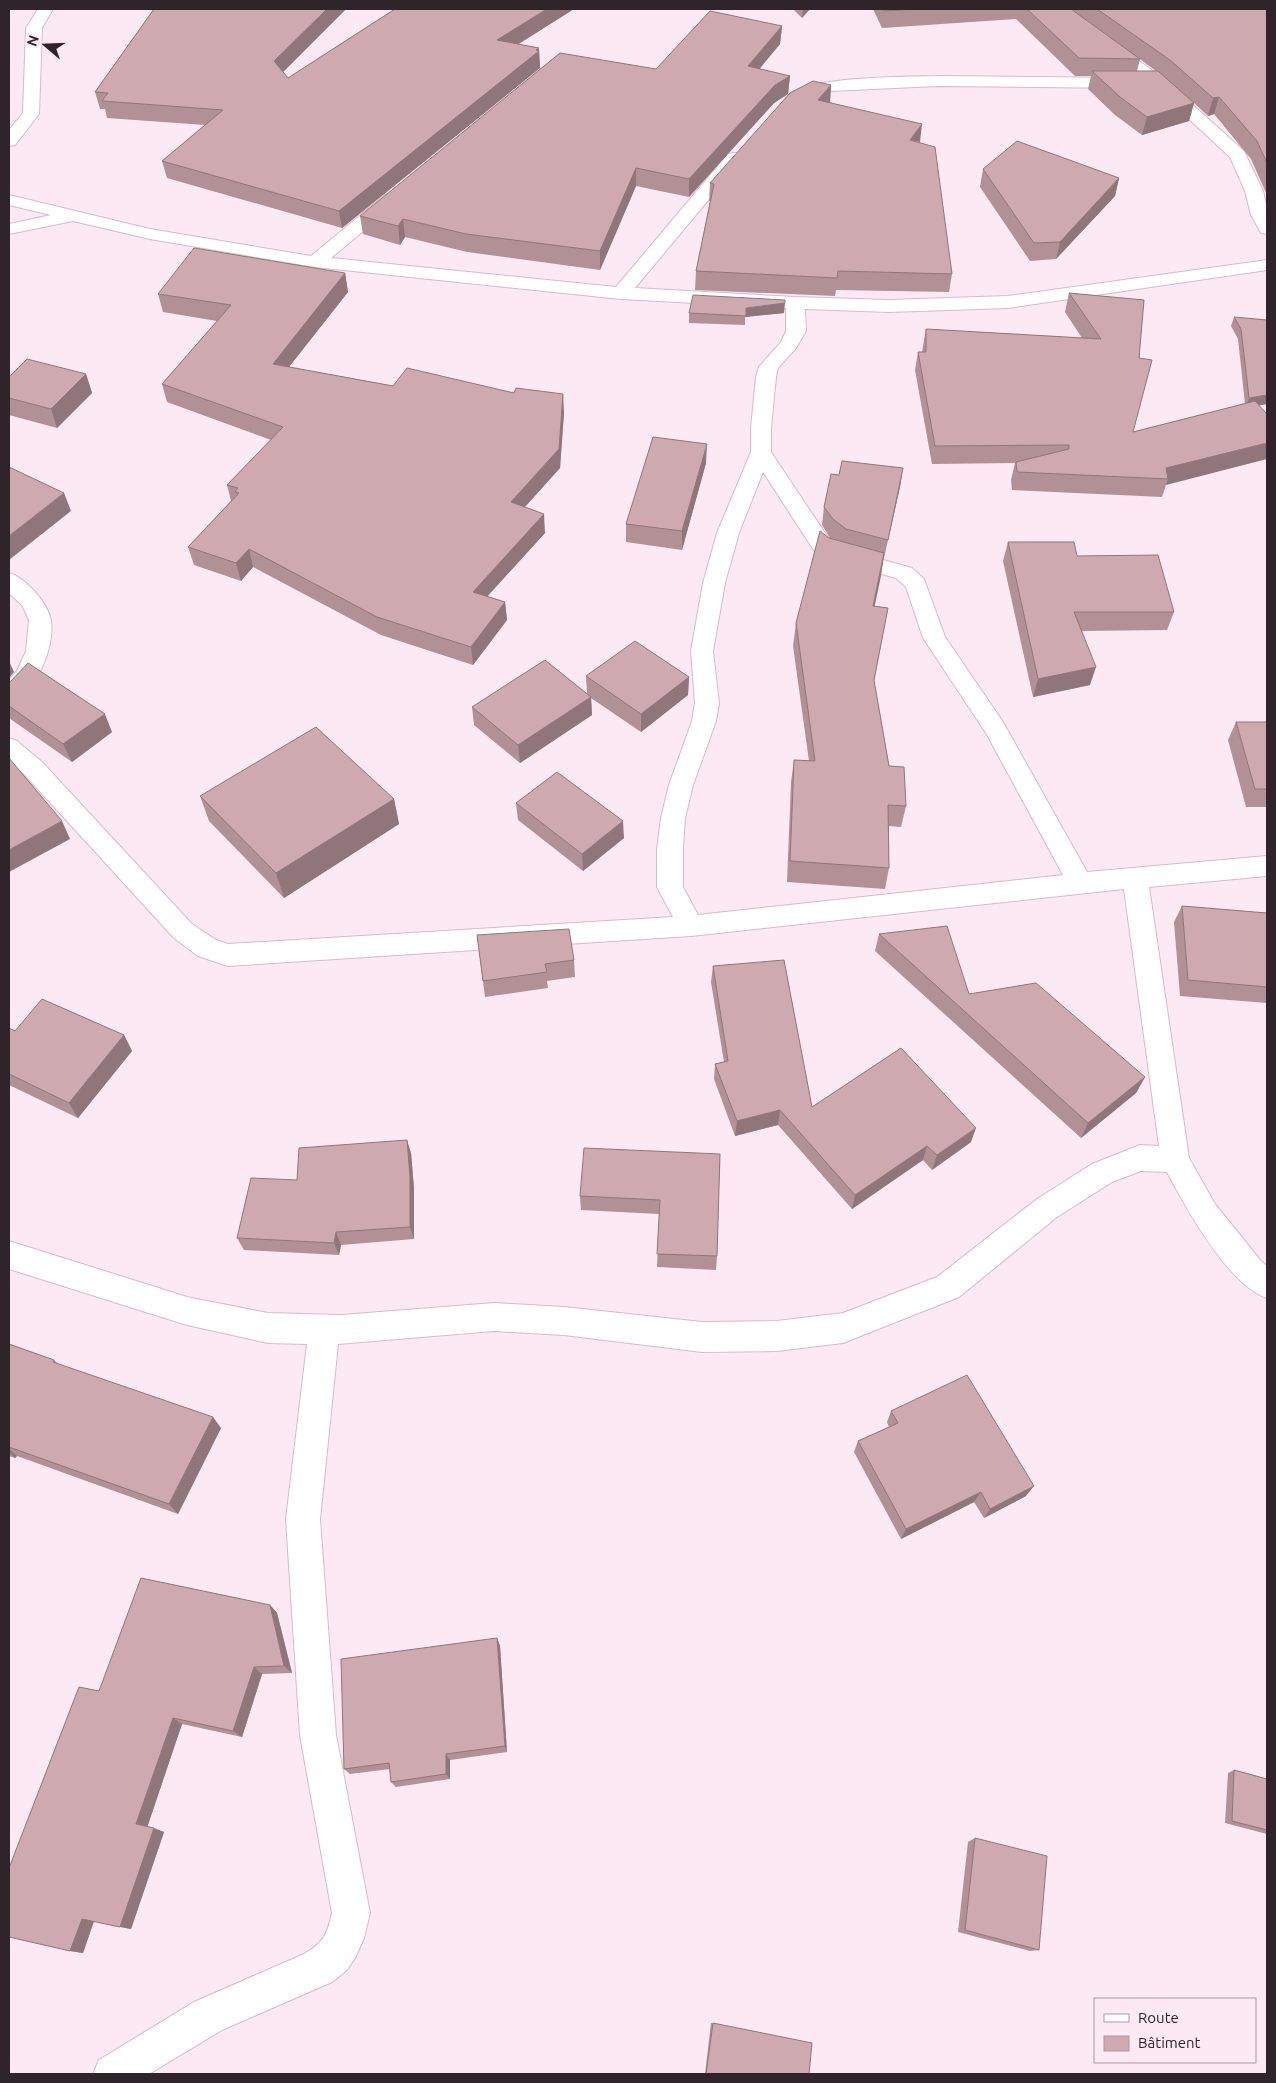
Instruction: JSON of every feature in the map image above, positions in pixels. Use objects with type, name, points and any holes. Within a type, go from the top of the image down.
[{"type":"street","points":[[9,141],[31,114],[34,28],[45,9]]},
{"type":"street","points":[[1057,9],[1158,82],[1238,155],[1254,191],[1260,215],[1267,229]]},
{"type":"street","points":[[781,107],[794,98],[812,90],[831,86],[937,81],[1103,84],[1158,82]]},
{"type":"street","points":[[621,293],[748,143]]},
{"type":"street","points":[[315,262],[407,186]]},
{"type":"street","points":[[9,200],[150,234],[315,262],[621,293],[795,303],[889,306],[1008,302],[1267,265]]},
{"type":"street","points":[[9,229],[78,216]]},
{"type":"street","points":[[691,926],[670,886],[670,849],[673,818],[681,785],[704,721],[707,703],[702,651],[714,583],[728,533],[761,452],[761,428],[766,377],[769,367],[789,344],[796,331],[795,303]]},
{"type":"street","points":[[761,452],[821,544],[835,554],[904,573],[916,584],[934,638],[995,728],[1080,883]]},
{"type":"street","points":[[9,580],[32,601],[40,620],[37,651],[27,674],[9,694]]},
{"type":"street","points":[[9,747],[33,768],[183,931],[207,948],[228,955],[691,926],[1080,883],[1267,866]]},
{"type":"street","points":[[1135,879],[1175,1160],[1205,1213],[1250,1270],[1267,1284]]},
{"type":"street","points":[[9,1255],[187,1311],[268,1328],[342,1330],[494,1317],[564,1321],[702,1337],[777,1336],[843,1328],[948,1287],[1047,1208],[1102,1174],[1140,1158],[1175,1160]]},
{"type":"street","points":[[113,2074],[208,2016],[318,1968],[334,1958],[345,1939],[350,1913],[318,1734],[303,1519],[324,1330]]},
{"type":"building","points":[[154,9],[327,9],[274,61],[288,78],[395,9],[547,9],[497,40],[539,48],[536,50],[539,51],[339,211],[162,161],[223,110],[102,101],[108,93],[95,92]]},
{"type":"building","points":[[883,9],[913,9],[884,11]]},
{"type":"building","points":[[1027,9],[1071,9],[1140,59],[1079,58]]},
{"type":"building","points":[[1097,9],[1267,9],[1267,163],[1257,141],[1219,97],[1213,98],[1170,60]]},
{"type":"building","points":[[710,11],[782,26],[748,66],[790,76],[775,85],[689,179],[636,168],[600,251],[466,234],[403,219],[398,226],[360,216],[560,53],[656,69]]},
{"type":"building","points":[[1092,71],[1158,71],[1194,103],[1147,117],[1120,97]]},
{"type":"building","points":[[813,81],[831,85],[818,100],[922,124],[910,140],[935,147],[952,274],[838,271],[837,278],[696,271],[714,184],[710,183],[790,93]]},
{"type":"building","points":[[1017,141],[1119,178],[1060,242],[1034,243],[983,169]]},
{"type":"building","points":[[194,248],[345,273],[273,364],[393,386],[407,368],[514,393],[516,388],[563,394],[559,449],[511,502],[544,514],[473,592],[505,602],[471,647],[377,617],[249,549],[236,563],[188,547],[239,493],[235,492],[238,488],[227,485],[283,427],[162,384],[231,305],[158,294]]},
{"type":"building","points":[[1069,293],[1144,300],[1139,358],[1152,360],[1133,432],[1255,401],[1267,414],[1267,443],[1166,468],[1168,479],[1017,472],[1016,462],[1069,449],[1069,445],[935,446],[918,352],[926,352],[926,329],[1101,339]]},
{"type":"building","points":[[693,295],[785,300],[785,303],[746,308],[746,316],[689,313]]},
{"type":"building","points":[[1234,317],[1267,320],[1267,395],[1249,398],[1241,329]]},
{"type":"building","points":[[27,359],[86,374],[51,409],[9,398],[9,377]]},
{"type":"building","points":[[653,437],[707,444],[682,531],[626,524]]},
{"type":"building","points":[[842,461],[903,468],[888,540],[846,529],[833,519],[824,507],[831,474],[839,475]]},
{"type":"building","points":[[9,467],[64,493],[9,536]]},
{"type":"building","points":[[820,531],[829,538],[884,553],[873,606],[888,608],[874,680],[889,766],[904,767],[906,806],[888,805],[889,868],[790,861],[794,760],[815,761],[796,623]]},
{"type":"building","points":[[1008,542],[1074,542],[1077,556],[1158,555],[1174,612],[1074,612],[1096,667],[1038,679]]},
{"type":"building","points":[[635,641],[689,677],[641,714],[586,676]]},
{"type":"building","points":[[545,660],[591,697],[518,745],[472,707]]},
{"type":"building","points":[[28,663],[105,714],[63,744],[9,706],[9,682]]},
{"type":"building","points":[[1236,722],[1267,722],[1267,789],[1255,789]]},
{"type":"building","points":[[316,727],[394,799],[276,873],[200,796]]},
{"type":"building","points":[[9,758],[62,821],[9,850]]},
{"type":"building","points":[[557,772],[623,821],[582,854],[516,803]]},
{"type":"building","points":[[1182,906],[1267,913],[1267,987],[1188,980]]},
{"type":"building","points":[[947,926],[969,994],[1036,983],[1145,1077],[1088,1123],[879,934]]},
{"type":"building","points":[[569,929],[574,960],[545,964],[547,972],[483,981],[477,935]]},
{"type":"building","points":[[784,960],[812,1107],[901,1048],[976,1128],[937,1155],[927,1146],[855,1195],[780,1110],[737,1121],[715,1064],[728,1061],[713,966]]},
{"type":"building","points":[[42,999],[124,1035],[69,1103],[9,1074],[9,1028],[15,1031]]},
{"type":"building","points":[[407,1140],[410,1177],[410,1227],[336,1232],[334,1243],[237,1238],[251,1178],[297,1180],[299,1148]]},
{"type":"building","points":[[584,1148],[720,1154],[717,1256],[657,1254],[660,1200],[580,1196]]},
{"type":"building","points":[[9,1344],[54,1360],[53,1362],[213,1417],[169,1504],[9,1447]]},
{"type":"building","points":[[967,1375],[1034,1486],[990,1509],[981,1492],[906,1529],[858,1441],[898,1423],[891,1411]]},
{"type":"building","points":[[141,1578],[270,1605],[284,1666],[254,1667],[233,1731],[173,1718],[136,1824],[154,1828],[120,1927],[82,1919],[70,1951],[9,1937],[9,1868],[79,1687],[99,1691]]},
{"type":"building","points":[[497,1638],[505,1746],[446,1754],[446,1774],[391,1782],[389,1763],[344,1769],[341,1659]]},
{"type":"building","points":[[1234,1770],[1267,1779],[1267,1830],[1232,1821]]},
{"type":"building","points":[[975,1838],[1047,1856],[1039,1950],[965,1930]]},
{"type":"building","points":[[713,2023],[812,2043],[809,2074],[706,2074]]}]
